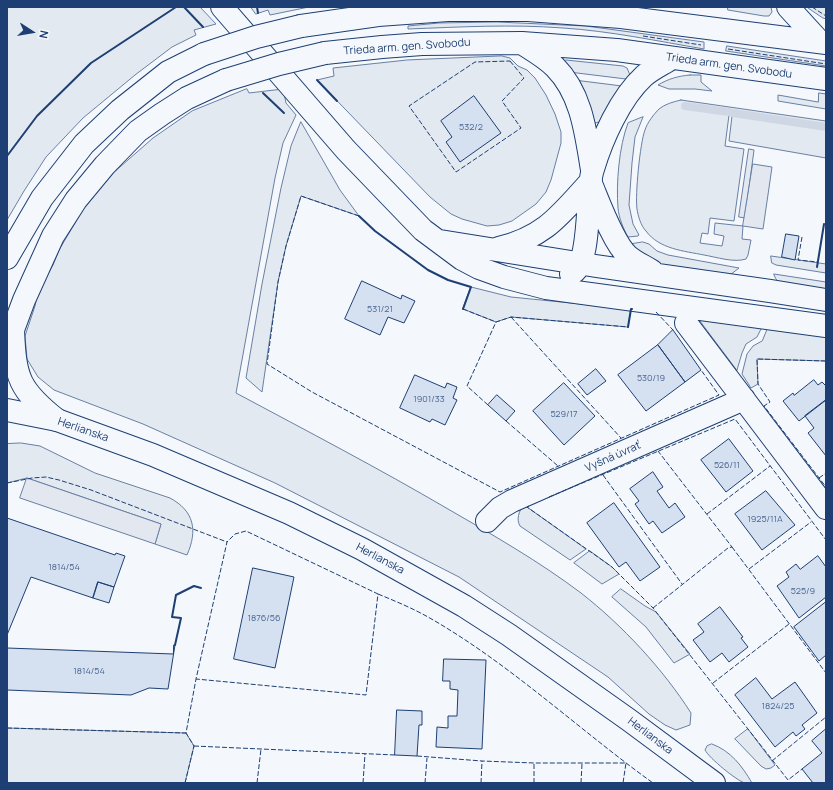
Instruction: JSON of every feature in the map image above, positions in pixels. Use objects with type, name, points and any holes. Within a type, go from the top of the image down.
[{"type":"street","points":[[222,7],[346,150],[411,219],[435,240],[462,259],[479,268],[504,277],[546,288],[826,326]]},
{"type":"street","points":[[621,17],[653,7]]},
{"type":"street","points":[[788,7],[823,43]]},
{"type":"street","points":[[7,258],[42,198],[84,144],[120,110],[168,72],[204,54],[256,37],[301,26],[378,15],[448,10],[528,10],[621,17],[823,43]]},
{"type":"street","points":[[522,43],[554,66],[563,75],[572,89],[578,104],[585,132],[591,176],[598,201],[616,240],[626,255],[654,272],[682,279]]},
{"type":"street","name":"Trieda arm. gen. Svobodu","points":[[10,338],[24,300],[53,236],[76,200],[105,165],[138,131],[162,114],[187,98],[226,80],[278,64],[325,53],[422,44],[522,43],[617,50],[826,79]]},
{"type":"street","points":[[588,265],[589,254],[586,238],[591,176],[614,117],[628,95],[644,76],[672,58]]},
{"type":"street","points":[[495,250],[513,245],[538,234],[546,228],[554,221],[591,176]]},
{"type":"street","points":[[435,240],[588,265],[826,300]]},
{"type":"street","points":[[435,240],[464,254],[490,263],[566,274],[575,272],[578,268],[588,265]]},
{"type":"street","points":[[588,265],[632,300]]},
{"type":"street","points":[[686,323],[826,508]]},
{"type":"street","points":[[10,338],[16,370],[20,381],[38,405],[58,420]]},
{"type":"street","name":"Vyšná úvrať","points":[[487,521],[500,508],[512,502],[744,399]]},
{"type":"street","name":"Herlianska","points":[[7,410],[58,420],[153,455],[289,513],[362,549],[464,606],[509,635],[629,720],[714,783]]},
{"type":"shaded area","points":[[7,7],[200,7],[216,24],[194,30],[196,35],[172,47],[83,118],[46,157],[7,220]]},
{"type":"shaded area","points":[[251,7],[309,7],[270,15],[268,10],[256,14]]},
{"type":"shaded area","points":[[728,7],[771,7],[772,12],[769,16],[764,16],[728,10]]},
{"type":"shaded area","points":[[807,7],[826,7],[826,19],[823,18]]},
{"type":"shaded area","points":[[497,22],[586,26],[704,42],[704,49],[581,29],[505,26],[408,29],[408,26],[439,23]]},
{"type":"shaded area","points":[[727,46],[826,61],[826,66],[726,51]]},
{"type":"shaded area","points":[[502,56],[510,58],[518,66],[527,70],[535,78],[546,95],[555,114],[561,132],[561,143],[551,180],[546,192],[536,204],[512,221],[499,225],[487,226],[462,219],[451,214],[430,197],[317,80],[334,76],[333,68],[407,60]]},
{"type":"shaded area","points":[[566,60],[623,66],[627,68],[630,75],[626,79],[569,72],[564,62]]},
{"type":"shaded area","points":[[701,75],[701,82],[712,91],[695,89],[669,89],[658,85],[673,78]]},
{"type":"shaded area","points":[[574,80],[622,86],[604,121],[595,123],[584,96]]},
{"type":"shaded area","points":[[247,89],[249,93],[283,89],[286,103],[296,115],[283,143],[275,178],[236,393],[422,494],[516,549],[581,593],[612,619],[655,664],[691,713],[690,725],[676,730],[665,725],[649,714],[608,677],[459,577],[275,483],[143,424],[54,390],[38,377],[27,359],[25,336],[35,306],[38,291],[53,265],[59,250],[84,208],[112,174],[153,138],[192,111]]},
{"type":"shaded area","points":[[819,93],[826,94],[826,109],[778,101],[778,95],[818,102]]},
{"type":"shaded area","points":[[681,100],[826,121],[826,158],[729,141],[732,116],[729,115],[725,146],[744,149],[734,221],[710,218],[708,234],[702,233],[700,243],[722,246],[724,236],[714,234],[715,223],[743,226],[742,239],[751,240],[746,259],[725,259],[672,248],[651,237],[644,229],[640,221],[637,209],[637,181],[643,137],[647,124],[659,109],[666,104]]},
{"type":"shaded area","points":[[643,117],[635,137],[629,205],[633,224],[639,235],[628,237],[624,230],[618,208],[617,188],[619,165],[622,143],[628,123]]},
{"type":"shaded area","points":[[301,122],[340,190],[359,216],[301,196],[286,246],[278,282],[262,392],[246,378],[262,284],[281,188],[291,146]]},
{"type":"shaded area","points":[[749,149],[754,150],[745,218],[739,217]]},
{"type":"shaded area","points":[[753,164],[772,167],[763,229],[743,226]]},
{"type":"shaded area","points":[[643,242],[649,244],[657,251],[668,255],[739,268],[730,275],[664,267],[638,251],[632,244]]},
{"type":"shaded area","points":[[771,256],[826,264],[826,273],[776,265],[772,263]]},
{"type":"shaded area","points":[[774,274],[826,282],[826,293],[779,283]]},
{"type":"shaded area","points":[[471,287],[511,297],[631,309],[628,327],[511,317],[496,322],[463,309]]},
{"type":"shaded area","points":[[698,318],[762,327],[757,337],[746,344],[737,370]]},
{"type":"shaded area","points":[[768,328],[826,337],[826,361],[757,359],[758,384],[751,388],[742,374],[747,354],[753,346],[762,341]]},
{"type":"shaded area","points":[[21,443],[40,446],[95,473],[170,498],[178,503],[189,515],[192,522],[192,537],[187,555],[155,544],[161,524],[27,478],[7,483],[7,444]]},
{"type":"shaded area","points":[[27,478],[161,524],[155,544],[20,498]]},
{"type":"shaded area","points":[[523,505],[586,549],[570,560],[520,526],[518,516]]},
{"type":"shaded area","points":[[590,551],[619,574],[602,584],[574,563]]},
{"type":"shaded area","points":[[621,589],[656,612],[690,654],[674,663],[646,627],[612,597]]},
{"type":"shaded area","points":[[7,728],[186,733],[194,746],[185,783],[7,783]]},
{"type":"shaded area","points":[[748,729],[775,765],[771,768],[766,769],[761,766],[735,739]]},
{"type":"shaded area","points":[[712,744],[730,755],[752,783],[745,783],[741,781],[717,763],[705,750],[707,746]]},
{"type":"building","points":[[474,96],[501,133],[460,162],[446,142],[452,137],[441,121]]},
{"type":"building","points":[[786,234],[799,236],[795,260],[782,257]]},
{"type":"building","points":[[362,281],[401,299],[402,295],[415,301],[404,323],[388,317],[380,335],[345,319]]},
{"type":"building","points":[[673,330],[701,370],[685,382],[658,345]]},
{"type":"building","points":[[658,345],[685,382],[646,411],[618,375]]},
{"type":"building","points":[[596,369],[606,381],[587,395],[578,384]]},
{"type":"building","points":[[415,375],[445,388],[447,383],[457,387],[453,398],[457,400],[445,425],[432,419],[430,422],[400,408]]},
{"type":"building","points":[[814,380],[818,385],[822,382],[826,386],[826,400],[799,421],[783,401],[793,393],[794,395]]},
{"type":"building","points":[[564,383],[595,416],[564,445],[533,411]]},
{"type":"building","points":[[497,395],[515,411],[506,421],[488,405]]},
{"type":"building","points":[[826,400],[826,456],[808,433],[814,428],[805,416]]},
{"type":"building","points":[[729,439],[753,471],[726,492],[701,460]]},
{"type":"building","points":[[653,472],[663,487],[657,491],[669,508],[675,503],[685,517],[662,533],[653,521],[649,524],[635,504],[639,501],[630,489]]},
{"type":"building","points":[[766,491],[795,525],[762,550],[735,514]]},
{"type":"building","points":[[614,503],[660,567],[640,581],[626,562],[619,567],[587,523]]},
{"type":"building","points":[[7,518],[115,555],[116,553],[125,556],[114,587],[98,582],[93,598],[31,577],[7,635]]},
{"type":"building","points":[[818,556],[826,567],[826,597],[799,618],[777,586],[789,577],[786,572],[796,564],[800,569]]},
{"type":"building","points":[[253,568],[294,577],[275,668],[234,659]]},
{"type":"building","points":[[98,582],[114,587],[109,603],[93,598]]},
{"type":"building","points":[[826,602],[826,655],[819,661],[794,627]]},
{"type":"building","points":[[720,607],[743,637],[741,638],[748,647],[729,662],[722,653],[710,662],[693,640],[704,632],[698,624]]},
{"type":"building","points":[[175,645],[168,689],[149,688],[131,695],[7,690],[7,648],[173,654]]},
{"type":"building","points":[[444,659],[486,660],[482,749],[436,747],[437,727],[448,728],[448,716],[457,716],[458,690],[450,689],[450,681],[443,681]]},
{"type":"building","points":[[756,678],[772,699],[795,682],[817,713],[802,725],[805,729],[796,736],[793,732],[775,747],[735,695]]},
{"type":"building","points":[[397,710],[422,711],[422,725],[419,725],[417,756],[395,755]]},
{"type":"building","points":[[826,729],[826,783],[813,783],[802,769],[822,753],[812,741]]},
{"type":"waterway","points":[[685,106],[729,112]]},
{"type":"waterway","points":[[733,113],[826,127]]},
{"type":"fence","points":[[812,7],[826,16]]},
{"type":"fence","points":[[643,36],[701,45]]},
{"type":"fence","points":[[728,49],[826,64]]},
{"type":"fence","points":[[510,61],[524,78],[502,101],[521,128],[456,172],[409,106],[475,62],[510,61]]},
{"type":"fence","points":[[359,216],[301,196],[286,246],[278,282],[267,364],[312,392],[500,492],[719,395],[701,370]]},
{"type":"fence","points":[[802,237],[798,260],[818,262]]},
{"type":"fence","points":[[463,309],[496,322],[511,317],[628,327]]},
{"type":"fence","points":[[656,312],[673,330]]},
{"type":"fence","points":[[511,317],[621,438]]},
{"type":"fence","points":[[488,405],[467,386],[496,322]]},
{"type":"fence","points":[[826,361],[757,359],[758,384],[770,402],[764,406],[826,487]]},
{"type":"fence","points":[[549,497],[735,419],[826,540]]},
{"type":"fence","points":[[506,421],[558,466]]},
{"type":"fence","points":[[653,608],[728,548],[732,547],[658,451]]},
{"type":"fence","points":[[707,514],[770,466]]},
{"type":"fence","points":[[819,478],[826,473]]},
{"type":"fence","points":[[603,475],[682,584]]},
{"type":"fence","points":[[7,483],[46,477],[59,480],[91,490],[227,542]]},
{"type":"fence","points":[[529,506],[527,507],[612,567],[653,608],[788,780],[802,769]]},
{"type":"fence","points":[[749,569],[811,522]]},
{"type":"fence","points":[[7,728],[186,733],[196,679],[227,542],[235,534],[246,531],[378,594],[366,695],[196,679]]},
{"type":"fence","points":[[732,547],[826,673]]},
{"type":"fence","points":[[378,594],[428,617],[458,635],[515,676],[653,783]]},
{"type":"fence","points":[[713,683],[789,624]]},
{"type":"fence","points":[[772,761],[826,717]]},
{"type":"fence","points":[[185,783],[194,746],[186,733]]},
{"type":"fence","points":[[194,746],[395,755]]},
{"type":"fence","points":[[257,783],[261,749]]},
{"type":"fence","points":[[363,783],[365,754]]},
{"type":"fence","points":[[417,756],[534,763],[626,763],[623,783]]},
{"type":"fence","points":[[425,783],[427,758]]},
{"type":"fence","points":[[481,783],[482,761]]},
{"type":"fence","points":[[534,763],[534,783]]},
{"type":"fence","points":[[581,783],[582,764]]},
{"type":"wall","points":[[7,156],[37,116],[91,63],[176,7]]},
{"type":"wall","points":[[184,7],[203,27]]},
{"type":"wall","points":[[257,7],[258,13]]},
{"type":"wall","points":[[317,80],[337,101]]},
{"type":"wall","points":[[263,93],[284,113]]},
{"type":"wall","points":[[359,216],[375,231],[428,270],[448,280],[471,287],[463,309]]},
{"type":"wall","points":[[817,267],[824,224]]},
{"type":"wall","points":[[628,327],[632,309]]},
{"type":"wall","points":[[175,645],[181,618],[172,617],[176,595],[194,586],[201,588]]}]
